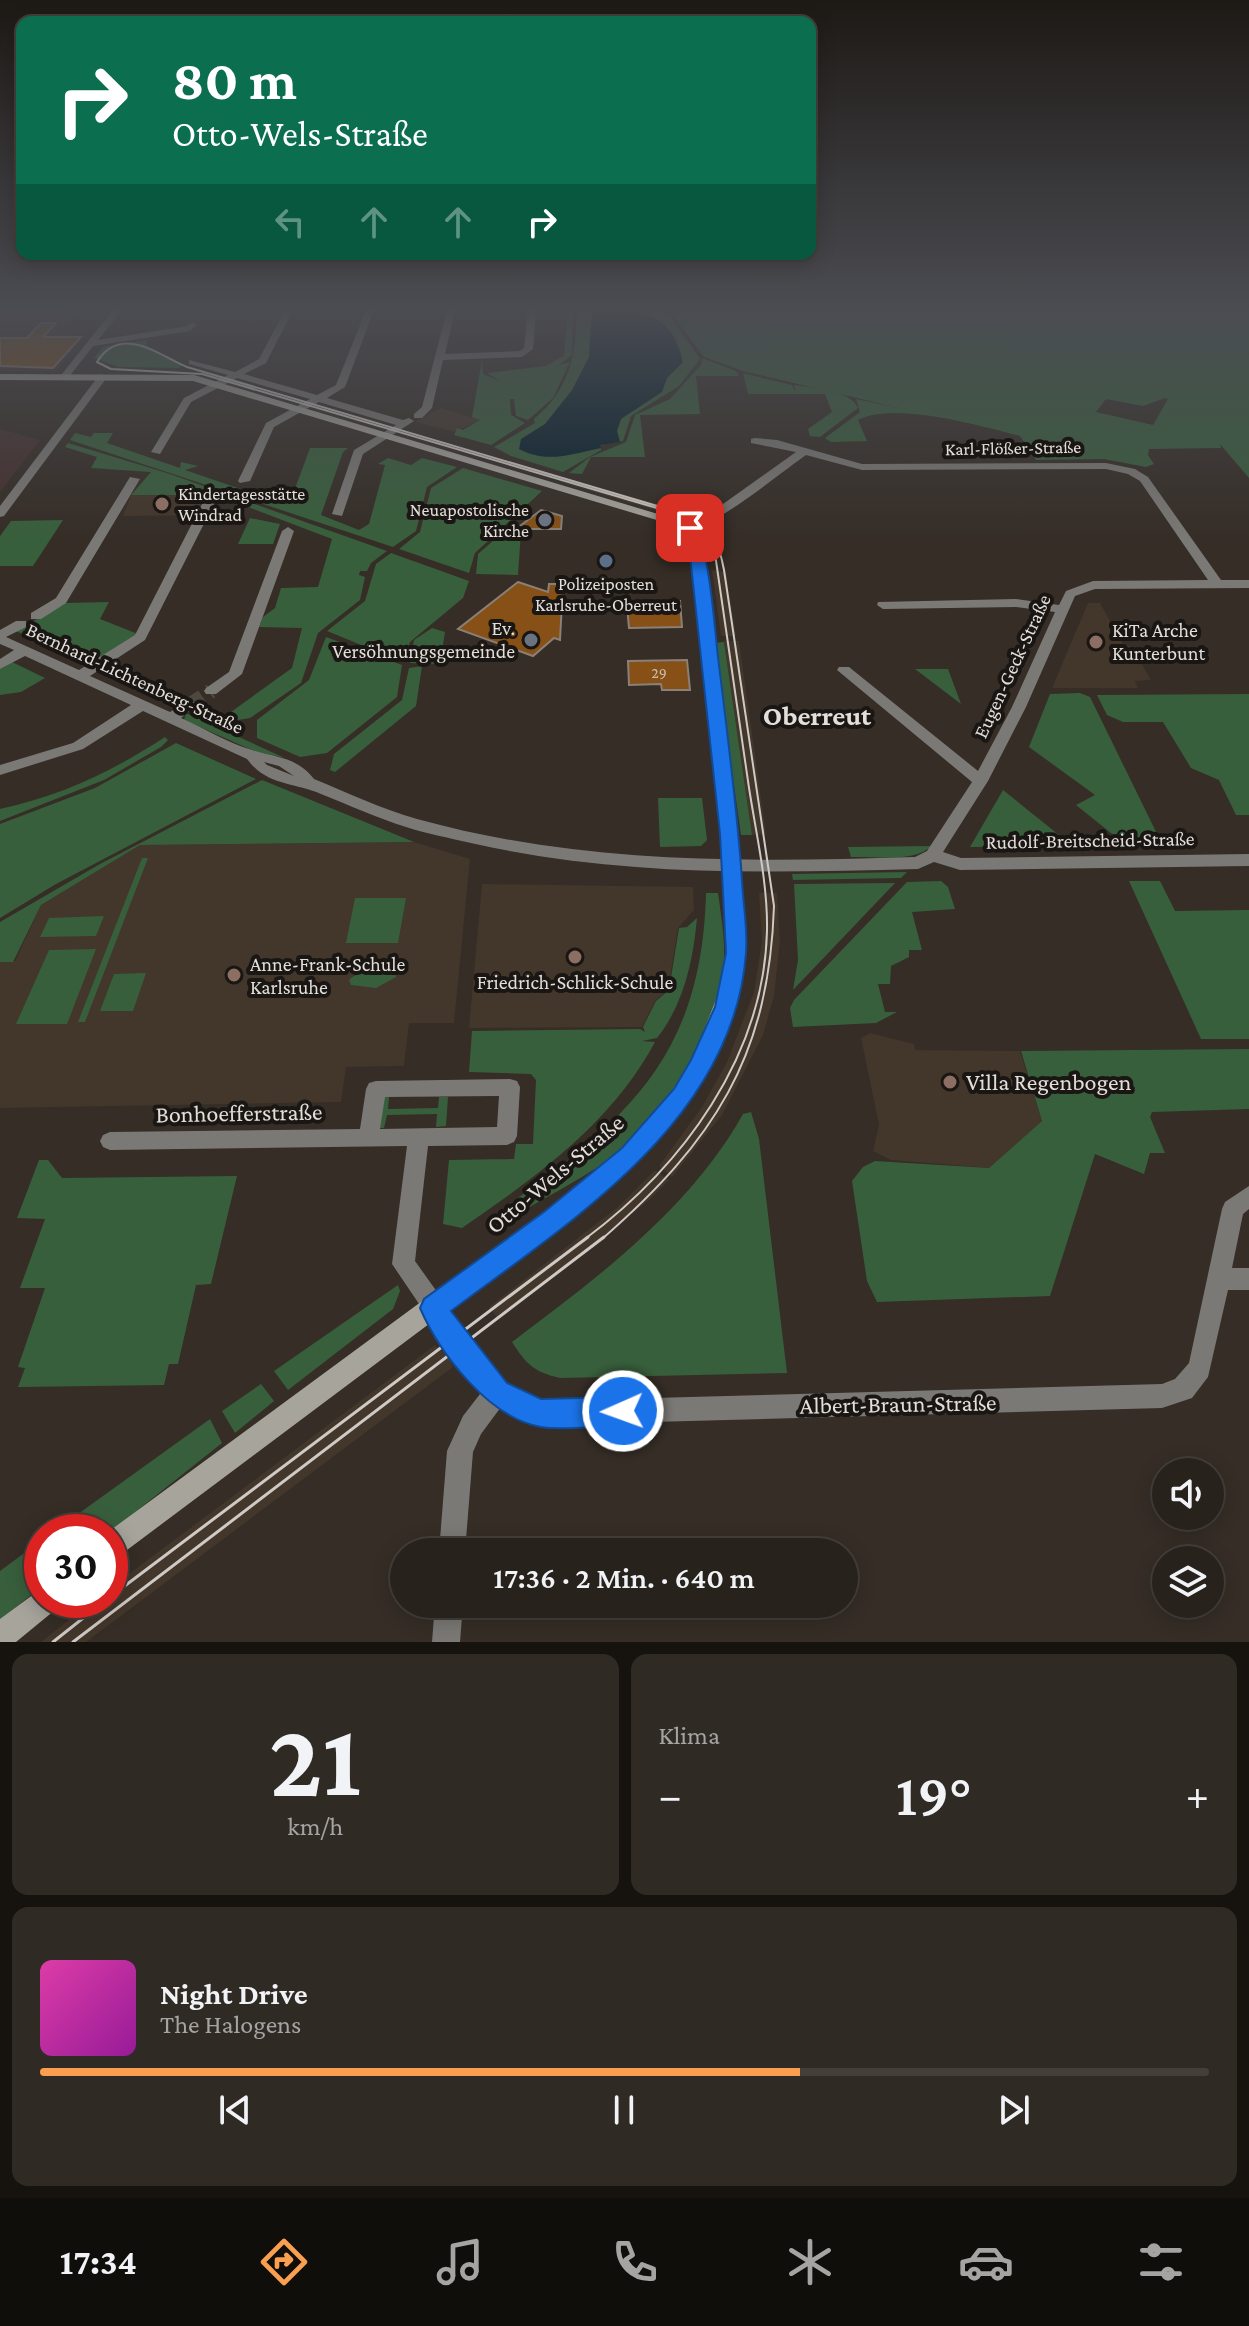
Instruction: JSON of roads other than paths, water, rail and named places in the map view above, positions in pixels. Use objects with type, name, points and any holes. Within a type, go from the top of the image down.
[{"type":"street","points":[[0,514],[95,387]]},
{"type":"street","points":[[156,452],[187,400],[215,387]]},
{"type":"street","points":[[223,387],[677,521],[690,528],[713,516],[804,451]]},
{"type":"street","points":[[279,387],[410,420]]},
{"type":"street","points":[[244,481],[269,426],[336,387]]},
{"type":"street","points":[[338,514],[357,453],[427,408],[432,387]]},
{"type":"street","name":"Karl-Flößer-Straße","points":[[755,441],[862,467],[1106,466],[1126,469],[1144,479],[1217,584]]},
{"type":"street","points":[[36,616],[62,598],[134,479]]},
{"type":"street","points":[[80,676],[140,637],[208,504]]},
{"type":"street","name":"Otto-Wels-Straße","points":[[128,1533],[596,1186],[640,1145],[682,1096],[714,1035],[733,979],[736,930],[711,661],[695,537],[690,528]]},
{"type":"street","points":[[211,691],[235,674],[288,531]]},
{"type":"street","name":"Eugen-Geck-Straße","points":[[926,859],[980,781],[1019,707],[1070,594],[1093,585],[1249,584]]},
{"type":"street","points":[[883,605],[1016,603],[1062,609]]},
{"type":"street","points":[[0,637],[21,624]]},
{"type":"street","name":"Bernhard-Lichtenberg-Straße","points":[[0,637],[252,756],[262,769],[284,779],[309,783],[411,823],[490,843],[622,862],[731,866]]},
{"type":"street","points":[[0,665],[24,650]]},
{"type":"street","points":[[844,670],[980,781]]},
{"type":"street","points":[[0,770],[78,746],[142,705]]},
{"type":"street","points":[[171,718],[190,705]]},
{"type":"street","name":"Rudolf-Breitscheid-Straße","points":[[731,866],[926,859],[960,864],[1249,860]]},
{"type":"street","name":"Bonhoefferstraße","points":[[110,1141],[507,1136],[510,1087],[376,1089],[369,1137]]},
{"type":"street","points":[[419,1137],[403,1264],[433,1308]]},
{"type":"street","name":"Albert-Braun-Straße","points":[[433,1308],[481,1376],[497,1393],[541,1413],[1162,1396],[1183,1389],[1200,1369],[1233,1209],[1249,1196]]},
{"type":"street","points":[[1217,1279],[1249,1279]]},
{"type":"street","points":[[453,1538],[460,1451],[472,1425],[497,1393]]},
{"type":"street","points":[[0,1637],[24,1617]]},
{"type":"street","points":[[446,1642],[448,1618]]},
{"type":"water","points":[[574,387],[664,387],[662,392],[621,419],[617,431],[620,442],[550,457],[519,449],[521,439],[545,424]]},
{"type":"tunnel","points":[[190,705],[211,691]]},
{"type":"tram line","points":[[245,387],[677,514],[705,529],[714,547],[763,874],[767,931],[762,977],[751,1022],[734,1064],[712,1104],[654,1178],[585,1239]]},
{"type":"tram line","points":[[253,387],[681,513],[699,522],[716,542],[724,570],[774,906],[770,960],[761,1008],[747,1052],[728,1092],[675,1167],[602,1239]]},
{"type":"tram line","points":[[128,1583],[588,1237]]},
{"type":"tram line","points":[[73,1642],[604,1237]]},
{"type":"tram line","points":[[53,1642],[83,1618]]},
{"type":"place","name":"Kindertagesstätte Windrad","points":[[162,504]]},
{"type":"place","name":"Neuapostolische Kirche","points":[[545,520]]},
{"type":"place","name":"Polizeiposten Karlsruhe-Oberreut","points":[[606,561]]},
{"type":"place","name":"Ev. Versöhnungsgemeinde","points":[[531,640]]},
{"type":"place","name":"KiTa Arche Kunterbunt","points":[[1096,642]]},
{"type":"place","name":"Friedrich-Schlick-Schule","points":[[575,957]]},
{"type":"place","name":"Anne-Frank-Schule Karlsruhe","points":[[234,975]]},
{"type":"place","name":"Villa Regenbogen","points":[[950,1082]]},
{"type":"district","name":"Oberreut","points":[[817,715]]}]
